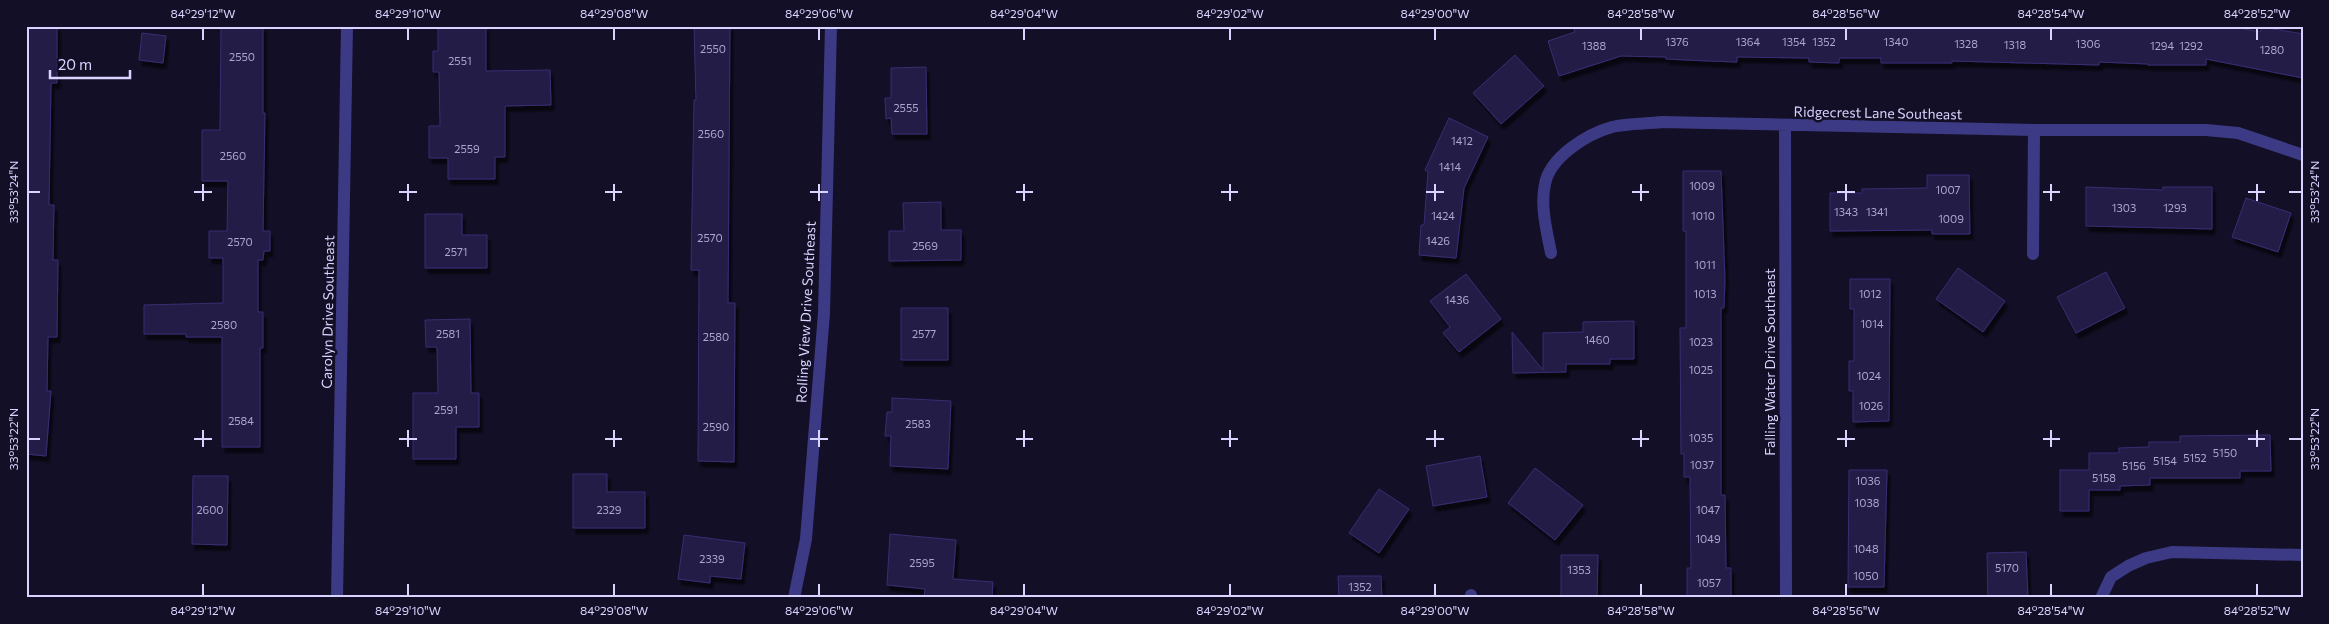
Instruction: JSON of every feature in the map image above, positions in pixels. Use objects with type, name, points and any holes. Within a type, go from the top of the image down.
[{"type":"street","name":"Carolyn Drive Southeast","points":[[338,598],[347,26]]},
{"type":"street","name":"Rolling View Drive Southeast","points":[[794,598],[806,539],[824,313],[831,26]]},
{"type":"street","name":"Ridgecrest Lane Southeast","points":[[1551,253],[1545,218],[1545,184],[1558,157],[1581,141],[1612,127],[1662,122],[2034,130],[2206,130],[2238,133],[2303,154]]},
{"type":"street","name":"Falling Water Drive Southeast","points":[[1785,126],[1786,598]]},
{"type":"street","points":[[2033,254],[2034,130]]},
{"type":"street","points":[[2100,598],[2111,577],[2128,566],[2146,558],[2172,552],[2303,555]]},
{"type":"building","points":[[26,26],[57,26],[57,83],[51,83],[49,205],[54,205],[53,260],[58,260],[57,337],[48,337],[47,391],[51,391],[46,456],[26,454]]},
{"type":"building","points":[[221,26],[263,26],[263,113],[265,113],[263,231],[270,231],[270,251],[264,251],[263,260],[258,260],[258,312],[263,312],[263,348],[260,348],[260,447],[222,447],[222,337],[186,337],[186,334],[144,334],[144,305],[223,303],[223,258],[209,258],[209,231],[227,231],[228,181],[202,181],[202,130],[220,130]]},
{"type":"building","points":[[486,26],[486,71],[550,70],[551,105],[505,106],[505,157],[495,157],[495,179],[448,179],[448,158],[429,158],[429,126],[440,126],[439,72],[433,72],[433,51],[438,51],[438,27]]},
{"type":"building","points":[[694,26],[730,26],[728,303],[735,303],[734,462],[698,461],[699,270],[691,270],[694,100],[696,100]]},
{"type":"building","points":[[1573,26],[2230,26],[2260,32],[2262,27],[2303,34],[2303,78],[2206,59],[2206,65],[2148,65],[2099,62],[2099,65],[1952,61],[1952,63],[1881,63],[1881,58],[1839,58],[1839,63],[1809,62],[1809,58],[1737,57],[1737,62],[1621,56],[1559,76],[1548,41],[1575,32]]},
{"type":"building","points":[[142,33],[166,36],[163,63],[139,60]]},
{"type":"building","points":[[1515,55],[1544,86],[1501,124],[1473,93]]},
{"type":"building","points":[[926,67],[927,134],[892,134],[891,118],[886,119],[885,98],[891,98],[891,68]]},
{"type":"building","points":[[1449,118],[1488,137],[1464,188],[1456,258],[1419,255],[1421,225],[1424,225],[1428,172],[1425,170]]},
{"type":"building","points":[[1683,171],[1721,171],[1725,280],[1724,308],[1721,308],[1721,495],[1725,495],[1726,568],[1731,568],[1731,598],[1687,598],[1687,568],[1691,568],[1690,477],[1684,477],[1684,454],[1681,454],[1680,328],[1686,328],[1686,231],[1683,231]]},
{"type":"building","points":[[1927,175],[1969,175],[1970,234],[1932,234],[1932,230],[1830,231],[1830,193],[1862,193],[1862,189],[1927,188]]},
{"type":"building","points":[[2086,187],[2163,190],[2163,187],[2212,187],[2212,229],[2086,226]]},
{"type":"building","points":[[2246,198],[2291,213],[2278,252],[2232,237]]},
{"type":"building","points":[[941,202],[941,230],[961,230],[961,260],[889,261],[889,231],[904,231],[903,203]]},
{"type":"building","points":[[425,214],[462,214],[462,235],[487,235],[487,268],[425,268]]},
{"type":"building","points":[[1958,268],[2005,301],[1983,332],[1936,299]]},
{"type":"building","points":[[2106,272],[2125,308],[2076,333],[2057,297]]},
{"type":"building","points":[[1466,274],[1501,319],[1459,352],[1443,333],[1450,327],[1430,301]]},
{"type":"building","points":[[1850,279],[1890,279],[1889,421],[1853,422],[1853,391],[1849,391],[1849,361],[1854,361],[1854,309],[1850,309]]},
{"type":"building","points":[[901,308],[948,308],[948,360],[901,360]]},
{"type":"building","points":[[470,319],[471,393],[479,393],[479,427],[456,427],[456,459],[413,459],[413,393],[438,393],[437,347],[426,347],[425,320]]},
{"type":"building","points":[[1634,321],[1634,359],[1610,359],[1610,364],[1566,364],[1566,372],[1513,373],[1512,332],[1543,370],[1543,333],[1583,332],[1583,322]]},
{"type":"building","points":[[892,398],[951,401],[948,469],[890,466],[891,436],[885,436],[887,412],[892,412]]},
{"type":"building","points":[[2270,435],[2271,471],[2240,471],[2240,478],[2150,478],[2150,485],[2120,486],[2120,490],[2089,490],[2089,511],[2060,511],[2060,470],[2089,470],[2089,453],[2119,453],[2119,448],[2149,447],[2149,442],[2180,442],[2180,436]]},
{"type":"building","points":[[1480,456],[1487,497],[1433,506],[1426,466]]},
{"type":"building","points":[[1535,468],[1583,505],[1555,540],[1508,503]]},
{"type":"building","points":[[1849,470],[1887,470],[1884,587],[1848,587]]},
{"type":"building","points":[[573,474],[607,474],[607,492],[645,492],[645,528],[573,528]]},
{"type":"building","points":[[193,476],[228,476],[227,545],[192,544]]},
{"type":"building","points":[[1379,489],[1409,509],[1379,553],[1349,533]]},
{"type":"building","points":[[890,534],[956,540],[953,579],[993,582],[992,598],[924,598],[925,589],[887,585]]},
{"type":"building","points":[[684,535],[745,543],[741,579],[710,576],[710,583],[678,579]]},
{"type":"building","points":[[2026,552],[2028,598],[1988,598],[1987,553]]},
{"type":"building","points":[[1561,555],[1598,555],[1597,598],[1561,598]]},
{"type":"building","points":[[1338,576],[1381,576],[1382,598],[1339,598]]}]
